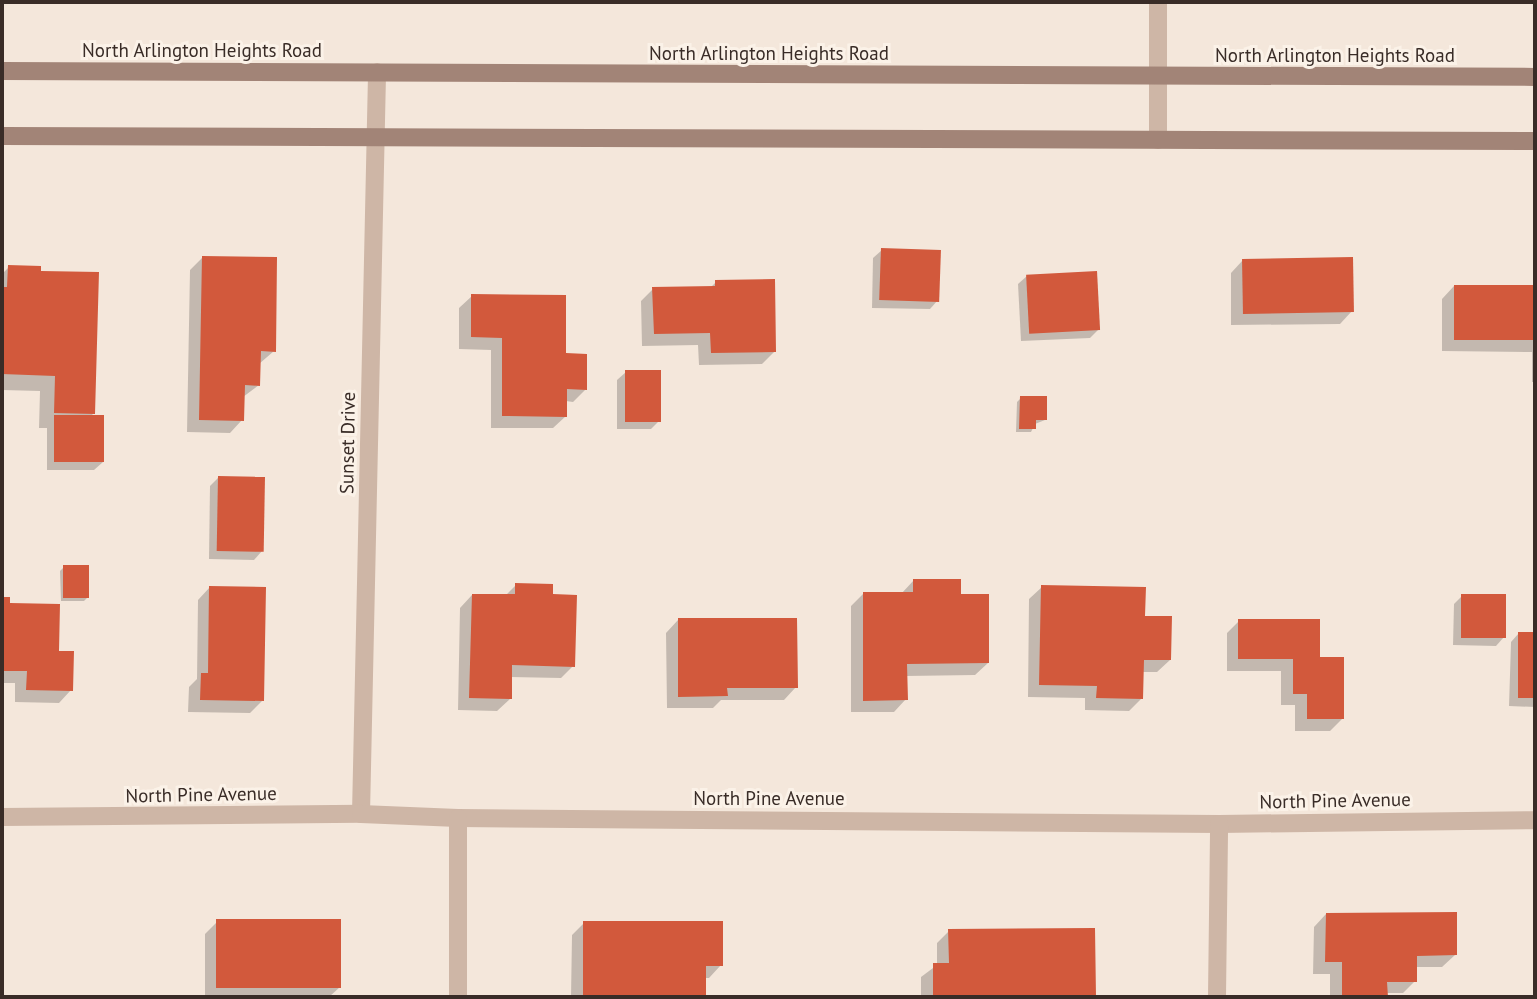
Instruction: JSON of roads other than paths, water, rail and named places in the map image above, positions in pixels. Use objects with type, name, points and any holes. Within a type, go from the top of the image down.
[{"type":"main road","name":"North Arlington Heights Road","points":[[2,71],[1157,78],[1535,77]]},
{"type":"main road","points":[[2,136],[1535,141]]},
{"type":"street","points":[[1157,2],[1158,140]]},
{"type":"street","name":"Sunset Drive","points":[[361,814],[377,72]]},
{"type":"street","name":"North Pine Avenue","points":[[2,817],[361,814],[458,818],[1219,824],[1535,820]]},
{"type":"street","points":[[458,818],[458,997]]},
{"type":"street","points":[[1217,997],[1219,824]]}]
